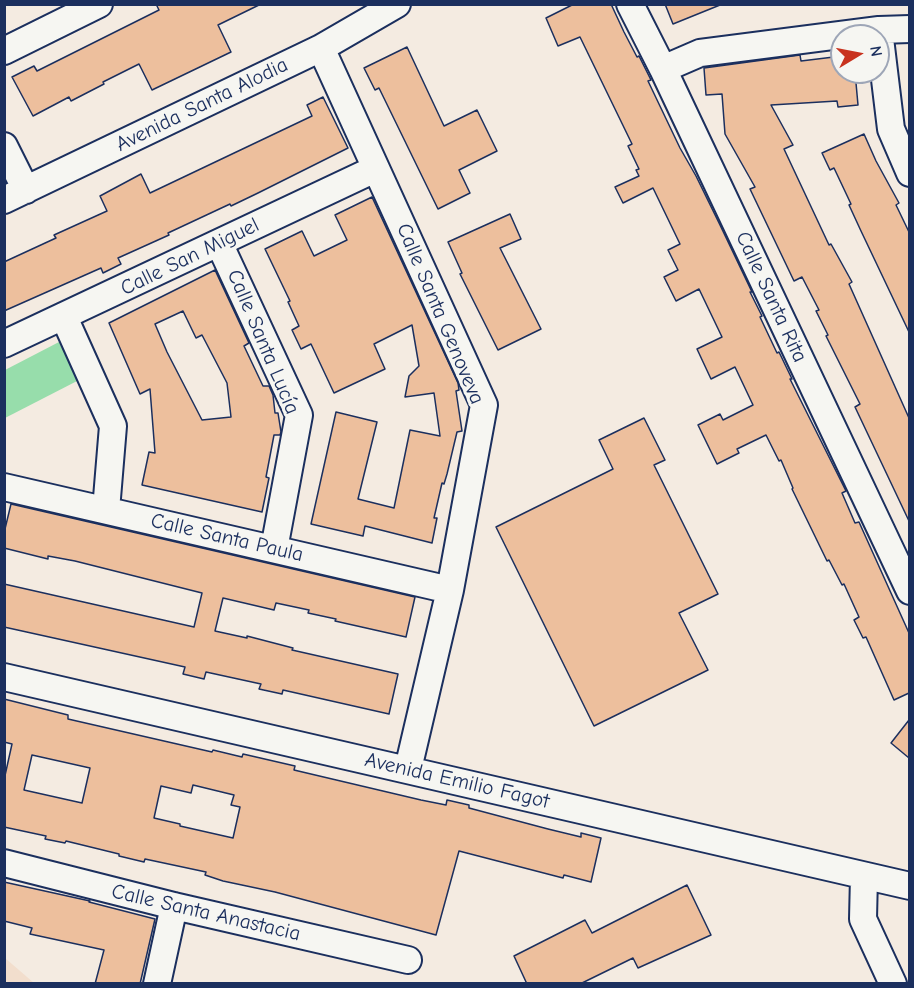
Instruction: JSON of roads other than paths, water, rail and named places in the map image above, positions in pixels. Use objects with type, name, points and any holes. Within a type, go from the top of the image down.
[{"type":"street","points":[[4,51],[99,4]]},
{"type":"street","name":"Avenida Santa Alodia","points":[[15,195],[321,48],[397,4]]},
{"type":"street","name":"Calle Santa Rita","points":[[630,4],[663,69],[909,591]]},
{"type":"street","points":[[890,30],[909,29]]},
{"type":"street","points":[[663,69],[700,53],[830,36]]},
{"type":"street","name":"Calle Santa Genoveva","points":[[321,48],[484,405],[450,590],[408,769]]},
{"type":"street","points":[[886,84],[891,129],[909,173]]},
{"type":"street","points":[[4,146],[15,195]]},
{"type":"street","name":"Calle San Miguel","points":[[4,344],[375,169]]},
{"type":"street","name":"Calle Santa Lucía","points":[[219,243],[299,415],[274,549]]},
{"type":"street","points":[[63,317],[113,426],[106,510]]},
{"type":"street","name":"Calle Santa Paula","points":[[4,487],[450,590]]},
{"type":"street","name":"Avenida Emilio Fagot","points":[[4,677],[909,886]]},
{"type":"street","name":"Calle Santa Anastacia","points":[[4,863],[174,906],[408,960]]},
{"type":"street","points":[[864,876],[863,919],[893,984]]},
{"type":"street","points":[[157,984],[174,906]]}]
